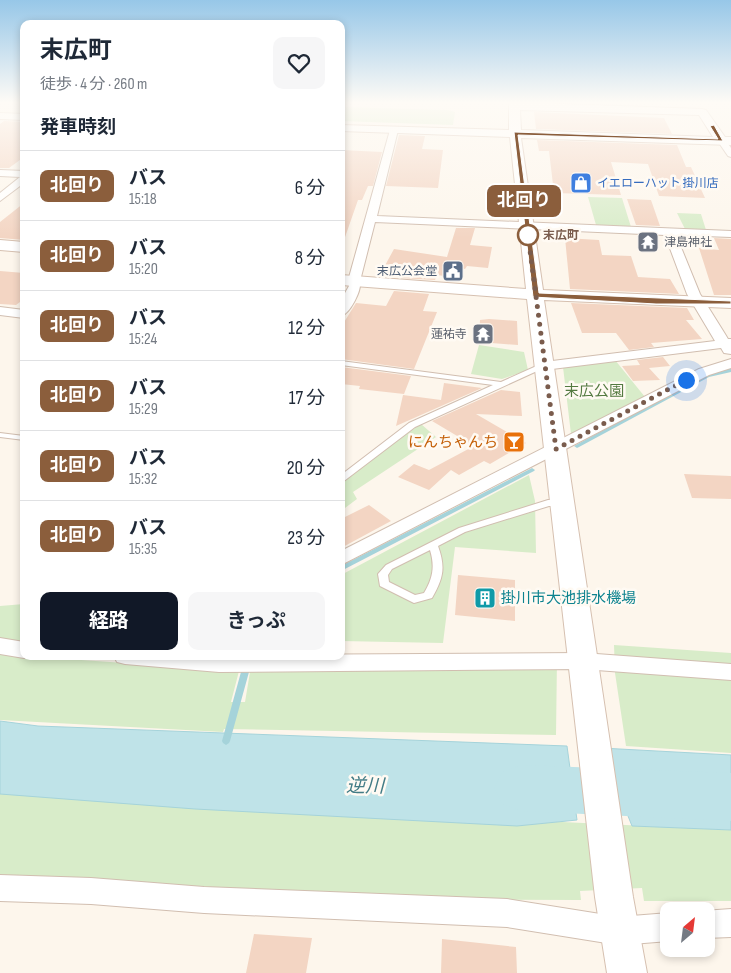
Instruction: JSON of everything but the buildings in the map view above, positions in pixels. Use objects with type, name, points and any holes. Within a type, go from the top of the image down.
[{"type":"street","points":[[348,280],[370,220],[389,147]]},
{"type":"street","points":[[517,147],[616,914],[626,973]]},
{"type":"street","points":[[0,173],[20,174]]},
{"type":"street","points":[[0,198],[20,181]]},
{"type":"street","points":[[370,220],[731,234]]},
{"type":"street","points":[[544,366],[729,347],[697,302],[678,264],[668,231]]},
{"type":"street","points":[[0,245],[20,248]]},
{"type":"street","points":[[348,280],[535,295],[731,303]]},
{"type":"street","points":[[345,305],[355,286],[348,280]]},
{"type":"street","points":[[0,311],[20,314]]},
{"type":"street","points":[[345,557],[704,372],[731,363]]},
{"type":"street","points":[[0,646],[20,649]]},
{"type":"street","points":[[179,660],[219,664],[731,672]]},
{"type":"street","points":[[0,888],[91,891],[204,900],[507,913],[616,914],[660,925]]},
{"type":"street","points":[[715,923],[731,922]]},
{"type":"lane","points":[[345,364],[502,384]]},
{"type":"lane","points":[[345,476],[412,425],[544,366]]},
{"type":"lane","points":[[0,435],[20,438]]},
{"type":"lane","points":[[433,544],[440,563],[436,581],[428,596],[414,599],[384,584],[383,574],[389,567],[433,544],[462,530],[548,503],[563,504]]},
{"type":"green space","points":[[588,197],[622,198],[631,227],[596,225]]},
{"type":"green space","points":[[677,213],[701,214],[706,230],[685,229]]},
{"type":"green space","points":[[479,345],[524,352],[528,370],[502,379],[471,374]]},
{"type":"green space","name":"末広公園","points":[[615,360],[645,397],[571,434],[563,367]]},
{"type":"green space","points":[[421,424],[436,437],[353,492],[357,499],[345,508],[345,475]]},
{"type":"green space","points":[[529,475],[535,501],[536,553],[455,547],[443,643],[345,641],[345,573]]},
{"type":"green space","points":[[20,604],[20,644],[0,641],[0,606]]},
{"type":"green space","points":[[614,645],[731,653],[731,753],[626,746],[615,673]]},
{"type":"green space","points":[[0,650],[20,655],[20,660],[81,660],[239,671],[231,702],[245,702],[250,672],[557,659],[556,735],[224,729],[223,732],[0,720]]},
{"type":"green space","points":[[0,793],[465,823],[562,822],[731,830],[731,901],[644,901],[642,888],[580,891],[581,900],[169,898],[0,888]]},
{"type":"water","points":[[0,721],[38,726],[567,746],[577,820],[517,826],[195,809],[0,794]]},
{"type":"water","points":[[601,748],[731,755],[731,830],[632,826]]},
{"type":"waterway","points":[[577,446],[707,376],[731,370]]},
{"type":"waterway","points":[[345,567],[532,470]]},
{"type":"waterway","points":[[226,741],[245,672]]},
{"type":"waterway","name":"逆川","points":[[521,788],[731,797]]},
{"type":"bus line","name":"北回り","points":[[517,147],[535,295],[656,302],[731,303]]},
{"type":"place","name":"イエローハット 掛川店","points":[[581,183]]},
{"type":"place","name":"末広町","points":[[528,235]]},
{"type":"place","name":"津島神社","points":[[648,242]]},
{"type":"place","name":"末広公会堂","points":[[453,271]]},
{"type":"place","name":"蓮祐寺","points":[[483,334]]},
{"type":"place","name":"にんちゃんち","points":[[514,442]]},
{"type":"place","name":"掛川市大池排水機場","points":[[485,598]]},
{"type":"route","points":[[528,235],[556,449],[567,441],[686,380]]}]
